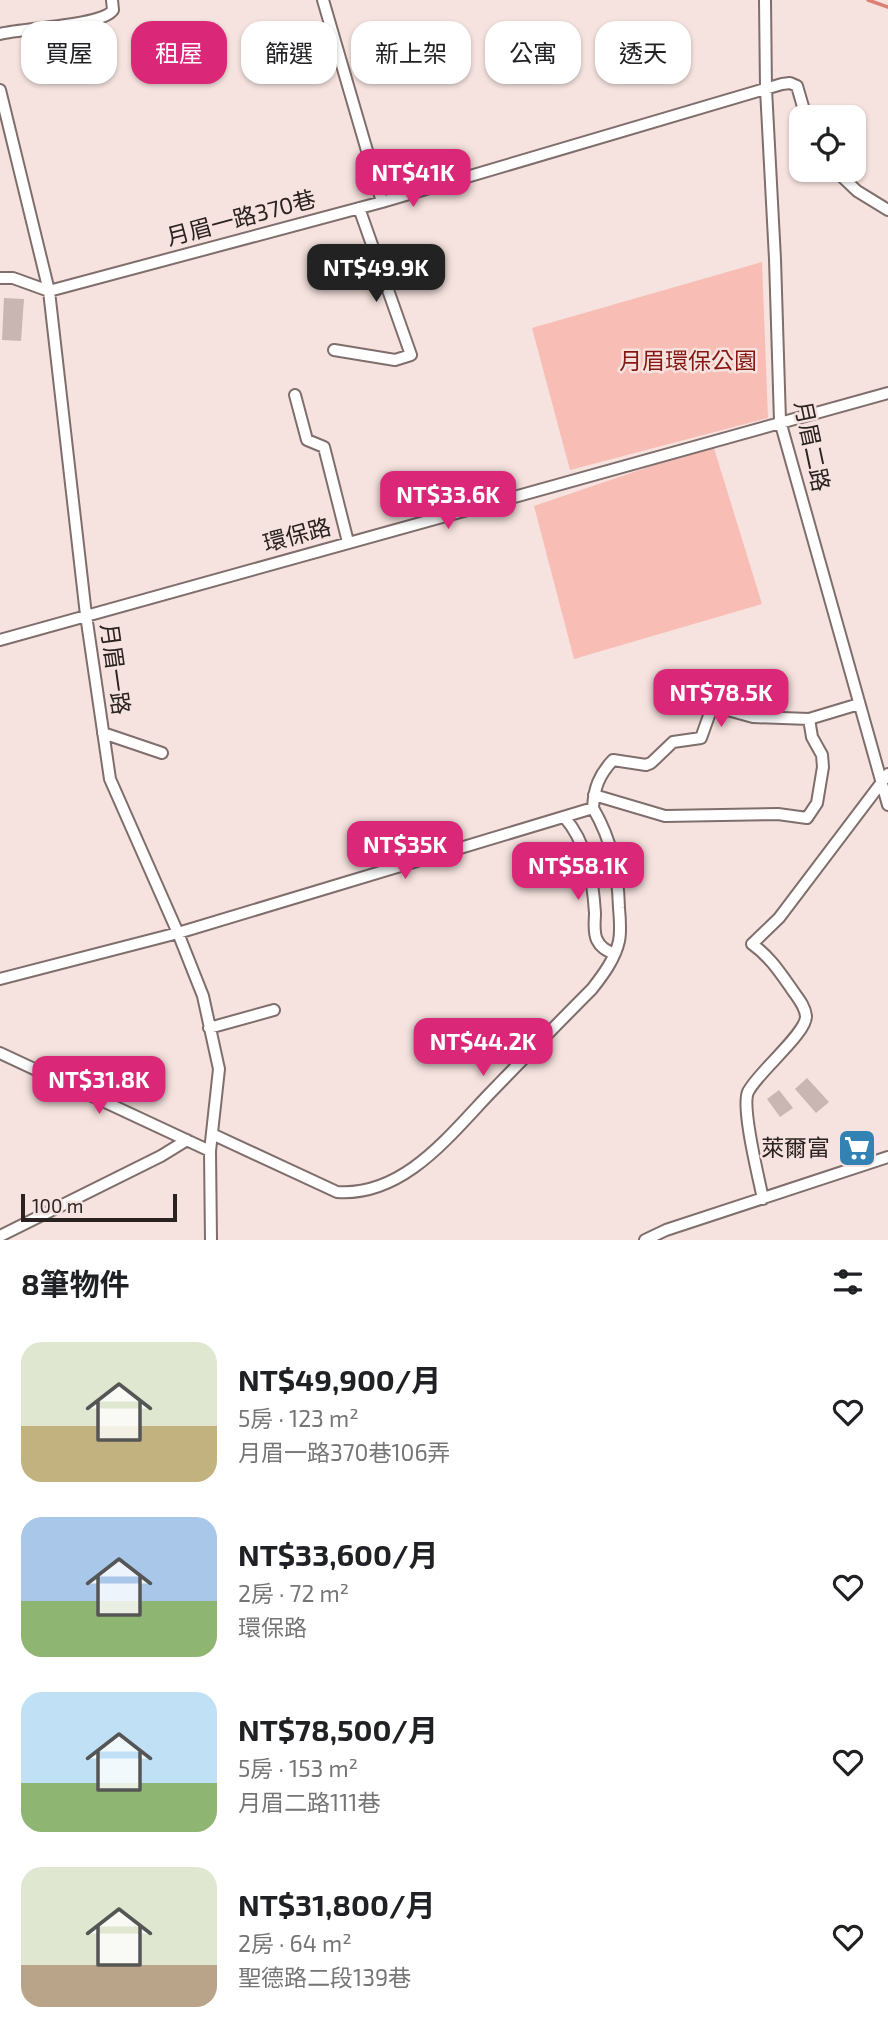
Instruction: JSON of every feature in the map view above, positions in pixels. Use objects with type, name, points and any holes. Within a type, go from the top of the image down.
[{"type":"street","points":[[0,34],[93,21],[108,16],[113,10],[112,0]]},
{"type":"street","points":[[323,0],[382,202]]},
{"type":"street","name":"月眉二路","points":[[765,0],[766,89],[780,421],[859,704],[885,778],[888,805]]},
{"type":"street","name":"月眉一路370巷","points":[[49,291],[382,202],[790,83],[797,86],[803,105]]},
{"type":"street","name":"月眉一路","points":[[0,90],[49,291],[86,615],[110,779],[178,933],[202,996],[219,1069],[210,1151],[211,1240]]},
{"type":"street","points":[[848,182],[888,210]]},
{"type":"street","points":[[334,350],[395,360],[411,355],[359,208]]},
{"type":"street","points":[[0,278],[13,278],[49,291]]},
{"type":"street","name":"環保路","points":[[0,640],[888,393]]},
{"type":"street","points":[[295,395],[307,440],[324,447],[348,542]]},
{"type":"street","points":[[212,1134],[337,1192],[373,1189],[411,1169],[433,1154],[592,989],[608,968],[619,943],[617,874],[614,853],[593,808],[599,776],[613,760],[646,765],[673,742],[701,738],[711,710],[717,707],[753,717],[809,719],[859,704]]},
{"type":"street","points":[[594,795],[665,816],[778,814],[807,818],[817,803],[823,767],[822,755],[812,737],[809,719]]},
{"type":"street","points":[[103,733],[162,753]]},
{"type":"street","points":[[763,1199],[752,1149],[747,1096],[799,1032],[806,1017],[804,1006],[765,953],[752,944],[779,918],[885,778]]},
{"type":"street","points":[[0,979],[178,933],[593,808]]},
{"type":"street","points":[[565,818],[582,845],[590,875],[595,938],[602,948],[614,954]]},
{"type":"street","points":[[209,1028],[274,1010]]},
{"type":"street","points":[[0,1053],[210,1151]]},
{"type":"street","points":[[0,1236],[161,1156],[187,1140]]},
{"type":"street","points":[[645,1240],[666,1230],[888,1157]]},
{"type":"green space","name":"月眉環保公園","points":[[762,262],[768,418],[570,470],[532,328]]},
{"type":"green space","points":[[713,445],[762,604],[574,659],[534,506]]},
{"type":"building","points":[[4,298],[24,299],[21,341],[2,340]]},
{"type":"building","points":[[807,1078],[829,1102],[816,1113],[795,1089]]},
{"type":"building","points":[[779,1090],[793,1108],[780,1117],[767,1099]]},
{"type":"waterway","points":[[868,0],[888,7]]},
{"type":"place","name":"萊爾富","points":[[857,1148]]}]
